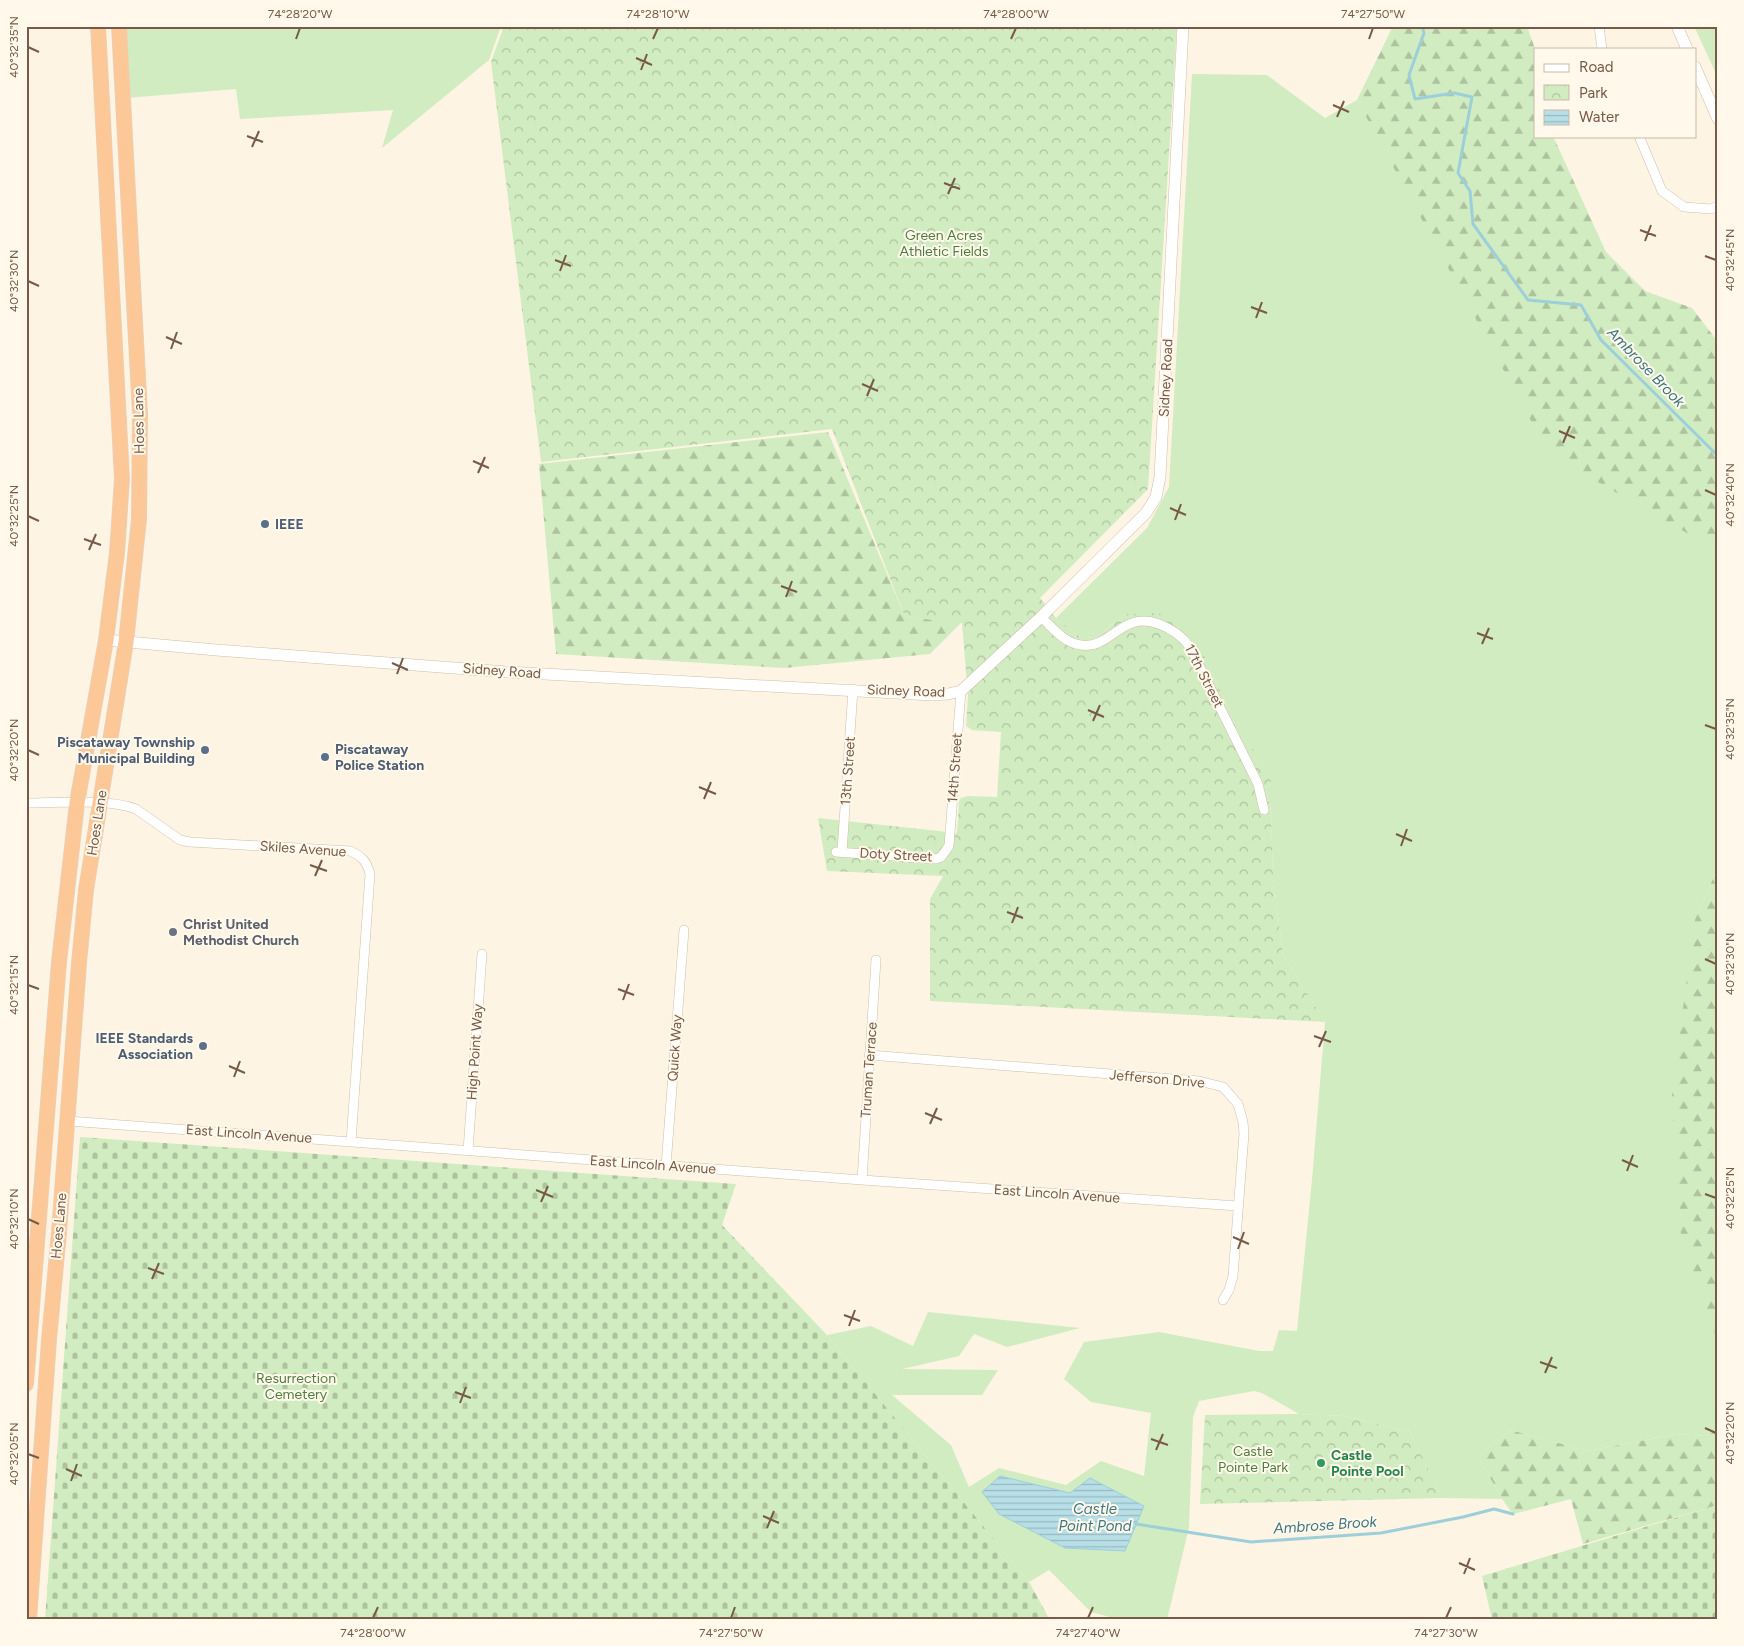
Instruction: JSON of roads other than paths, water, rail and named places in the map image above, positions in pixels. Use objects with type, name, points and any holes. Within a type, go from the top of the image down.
[{"type":"highway","name":"Hoes Lane","points":[[26,1384],[32,1231],[59,962],[77,803],[106,640],[117,554],[122,479],[98,26]]},
{"type":"highway","name":"Hoes Lane","points":[[29,1620],[49,1340],[86,890],[126,642],[139,519],[140,414],[119,26]]},
{"type":"street","name":"Sidney Road","points":[[106,640],[507,672],[932,694],[948,694],[960,691],[1041,617],[1146,513],[1156,497],[1160,477],[1171,291],[1183,26]]},
{"type":"street","points":[[1598,26],[1602,48]]},
{"type":"street","points":[[1677,26],[1687,48]]},
{"type":"street","points":[[1696,69],[1718,119]]},
{"type":"street","points":[[1640,138],[1662,191],[1684,207],[1711,209],[1718,206]]},
{"type":"street","name":"17th Street","points":[[1041,617],[1061,636],[1072,643],[1080,645],[1099,643],[1137,621],[1154,622],[1163,625],[1185,640],[1190,646],[1258,784],[1264,810]]},
{"type":"street","name":"13th Street","points":[[839,852],[853,689]]},
{"type":"street","name":"14th Street","points":[[950,846],[960,691]]},
{"type":"street","name":"Skiles Avenue","points":[[26,803],[100,803],[130,806],[184,842],[350,851],[361,855],[367,864],[370,874],[351,1142]]},
{"type":"street","name":"Doty Street","points":[[839,852],[936,859],[941,857],[950,846]]},
{"type":"street","name":"Quick Way","points":[[666,1166],[684,930]]},
{"type":"street","name":"High Point Way","points":[[468,1150],[482,954]]},
{"type":"street","name":"Truman Terrace","points":[[862,1180],[876,960]]},
{"type":"street","name":"Jefferson Drive","points":[[869,1055],[1199,1081],[1223,1088],[1238,1104],[1244,1134],[1232,1276],[1229,1290],[1223,1300]]},
{"type":"street","name":"East Lincoln Avenue","points":[[68,1121],[666,1166],[1238,1206]]},
{"type":"water","name":"Castle Point Pond","points":[[1000,1476],[1070,1493],[1090,1478],[1144,1506],[1125,1551],[1065,1548],[999,1514],[982,1492]]},
{"type":"waterway","name":"Ambrose Brook","points":[[1422,26],[1424,33],[1409,75],[1415,99],[1454,93],[1472,97],[1458,173],[1470,191],[1473,224],[1528,300],[1581,305],[1601,340],[1718,456]]},
{"type":"waterway","name":"Ambrose Brook","points":[[1136,1524],[1251,1542],[1381,1533],[1494,1509],[1513,1514]]},
{"type":"place","name":"IEEE","points":[[265,524]]},
{"type":"place","name":"Piscataway Township Municipal Building","points":[[205,750]]},
{"type":"place","name":"Piscataway Police Station","points":[[325,757]]},
{"type":"place","name":"Christ United Methodist Church","points":[[173,932]]},
{"type":"place","name":"IEEE Standards Association","points":[[203,1046]]},
{"type":"place","name":"Castle Pointe Pool","points":[[1321,1463]]},
{"type":"park label","name":"Green Acres Athletic Fields","points":[[944,244]]},
{"type":"park label","name":"Resurrection Cemetery","points":[[296,1386]]},
{"type":"park label","name":"Castle Pointe Park","points":[[1253,1459]]}]
